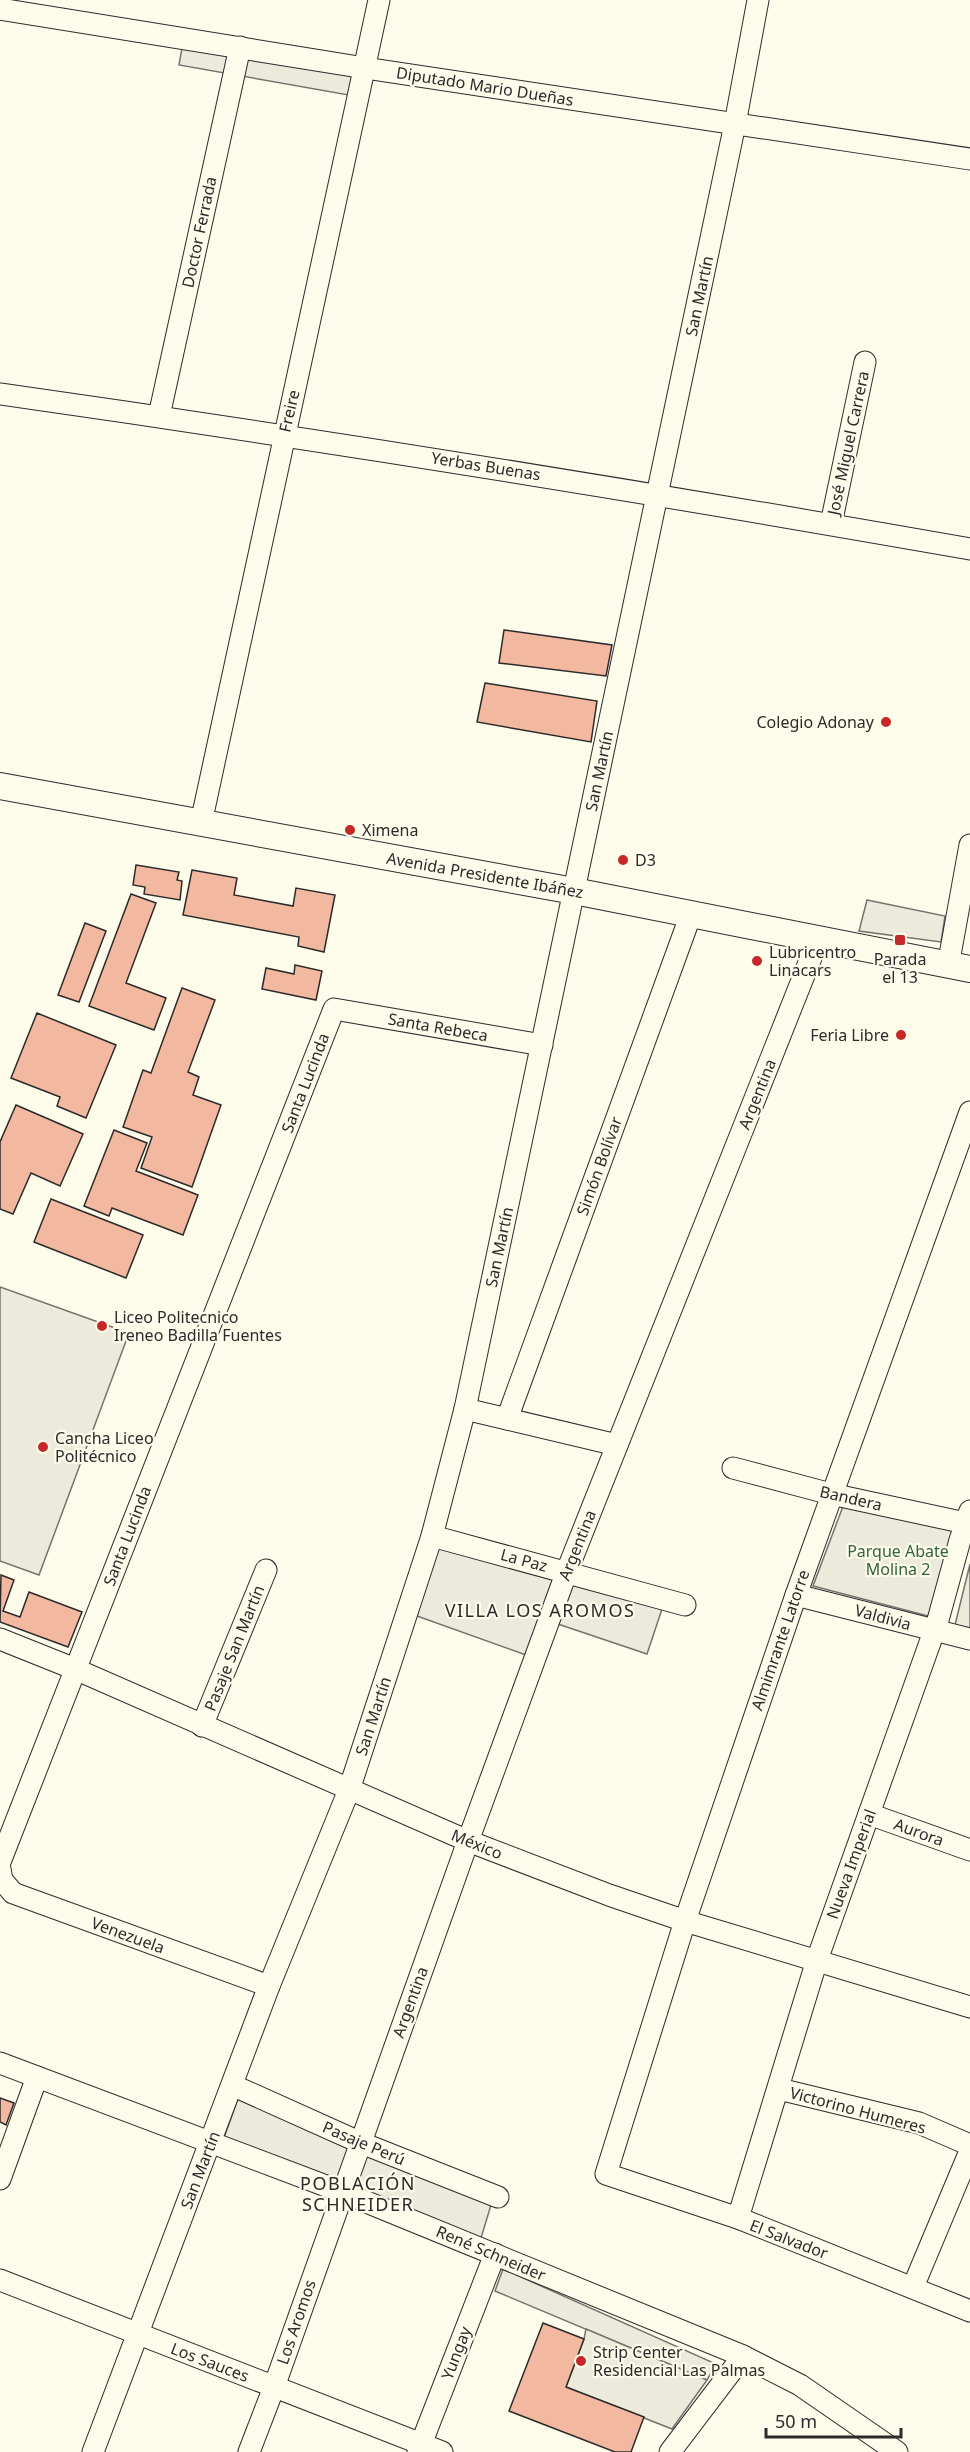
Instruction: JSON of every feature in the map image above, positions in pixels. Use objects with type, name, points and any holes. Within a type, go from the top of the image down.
[{"type":"main road","name":"Avenida Presidente Ibáñez","points":[[0,786],[574,891],[959,967]]},
{"type":"street","name":"Freire","points":[[201,822],[283,434],[379,0]]},
{"type":"street","name":"San Martín","points":[[93,2452],[269,1986],[349,1790],[432,1536],[465,1409],[735,124],[758,0]]},
{"type":"street","name":"Diputado Mario Dueñas","points":[[0,9],[365,68],[970,159]]},
{"type":"street","name":"Doctor Ferrada","points":[[159,416],[240,47]]},
{"type":"street","name":"José Miguel Carrera","points":[[831,524],[865,362]]},
{"type":"street","name":"Yerbas Buenas","points":[[0,394],[283,434],[657,494],[970,549]]},
{"type":"street","points":[[959,967],[970,845]]},
{"type":"street","name":"Simón Bolívar","points":[[507,1419],[691,914]]},
{"type":"street","name":"Argentina","points":[[342,2192],[567,1571],[818,940]]},
{"type":"street","name":"Santa Rebeca","points":[[334,1009],[542,1045]]},
{"type":"street","name":"Santa Lucinda","points":[[0,1862],[334,1009]]},
{"type":"street","name":"Almimrante Latorre","points":[[606,2174],[685,1922],[796,1595],[970,1112]]},
{"type":"street","points":[[465,1409],[617,1445]]},
{"type":"street","name":"Bandera","points":[[733,1468],[831,1494],[969,1519]]},
{"type":"street","name":"Nueva Imperial","points":[[738,2218],[817,1960],[934,1630],[969,1519]]},
{"type":"street","name":"La Paz","points":[[432,1536],[685,1605]]},
{"type":"street","name":"Pasaje San Martín","points":[[202,1726],[266,1570]]},
{"type":"street","name":"Valdivia","points":[[796,1595],[970,1639]]},
{"type":"street","name":"México","points":[[0,1639],[75,1669],[468,1841],[609,1895],[685,1922],[970,2007]]},
{"type":"street","name":"Aurora","points":[[869,1814],[970,1850]]},
{"type":"street","name":"Venezuela","points":[[0,1869],[2,1880],[13,1893],[269,1986]]},
{"type":"street","name":"René Schneider","points":[[0,2063],[342,2192],[743,2356],[800,2385],[897,2452]]},
{"type":"street","points":[[0,2180],[37,2077]]},
{"type":"street","name":"Pasaje Perú","points":[[232,2085],[359,2142],[498,2197]]},
{"type":"street","name":"Victorino Humeres","points":[[779,2089],[919,2124],[970,2145]]},
{"type":"street","points":[[913,2287],[970,2151]]},
{"type":"street","name":"El Salvador","points":[[606,2174],[738,2218],[970,2311]]},
{"type":"street","name":"Los Aromos","points":[[249,2452],[342,2192]]},
{"type":"street","name":"Yungay","points":[[419,2448],[495,2254]]},
{"type":"street","name":"Los Sauces","points":[[0,2280],[274,2387],[419,2448],[442,2452]]},
{"type":"street","points":[[670,2452],[743,2356]]},
{"type":"green space","points":[[183,42],[235,51],[230,74],[179,65]]},
{"type":"green space","points":[[242,51],[360,72],[354,96],[236,75]]},
{"type":"green space","points":[[867,900],[945,916],[941,942],[859,931]]},
{"type":"green space","name":"Cancha Liceo Politécnico","points":[[0,1287],[129,1333],[39,1575],[0,1561]]},
{"type":"green space","name":"Parque Abate Molina 2","points":[[845,1501],[963,1527],[932,1617],[813,1586]]},
{"type":"green space","points":[[438,1542],[662,1609],[647,1654],[540,1618],[526,1655],[417,1616]]},
{"type":"green space","points":[[970,1564],[970,1628],[955,1625]]},
{"type":"green space","points":[[239,2096],[491,2205],[481,2238],[224,2138]]},
{"type":"green space","points":[[503,2269],[716,2364],[707,2380],[495,2291]]},
{"type":"shaded area","points":[[586,2329],[707,2380],[672,2429],[566,2387]]},
{"type":"building","points":[[504,630],[612,645],[606,676],[499,663]]},
{"type":"building","points":[[485,683],[597,701],[591,742],[477,722]]},
{"type":"building","points":[[136,865],[179,872],[177,880],[182,881],[180,900],[144,894],[145,887],[133,885]]},
{"type":"building","points":[[192,870],[237,878],[234,895],[293,906],[296,888],[335,895],[324,952],[298,946],[299,937],[183,915]]},
{"type":"building","points":[[131,894],[156,903],[126,983],[166,998],[154,1030],[89,1006]]},
{"type":"building","points":[[85,923],[106,931],[79,1002],[58,995]]},
{"type":"building","points":[[295,965],[322,971],[316,1000],[262,989],[266,968],[294,974]]},
{"type":"building","points":[[182,988],[215,1000],[188,1072],[199,1077],[193,1095],[221,1105],[192,1187],[141,1168],[152,1137],[123,1127],[143,1070],[151,1073]]},
{"type":"building","points":[[37,1013],[116,1045],[86,1118],[57,1106],[60,1097],[11,1078]]},
{"type":"building","points":[[16,1105],[83,1134],[60,1186],[31,1173],[13,1214],[0,1209],[0,1142]]},
{"type":"building","points":[[114,1130],[147,1143],[136,1171],[198,1195],[183,1235],[112,1208],[109,1216],[84,1206]]},
{"type":"building","points":[[51,1199],[143,1235],[126,1278],[34,1242]]},
{"type":"building","points":[[1,1575],[14,1580],[3,1611],[20,1617],[29,1592],[82,1612],[68,1647],[0,1622]]},
{"type":"building","points":[[0,2098],[14,2103],[6,2125],[0,2122]]},
{"type":"building","points":[[543,2323],[584,2339],[566,2387],[644,2417],[631,2452],[615,2452],[509,2411]]},
{"type":"place","name":"Colegio Adonay","points":[[886,722]]},
{"type":"place","name":"Ximena","points":[[350,830]]},
{"type":"place","name":"D3","points":[[623,860]]},
{"type":"place","name":"Parada el 13","points":[[900,940]]},
{"type":"place","name":"Lubricentro Linacars","points":[[757,961]]},
{"type":"place","name":"Feria Libre","points":[[901,1035]]},
{"type":"place","name":"Liceo Politecnico Ireneo Badilla Fuentes","points":[[102,1326]]},
{"type":"place","name":"Cancha Liceo Politécnico","points":[[43,1447]]},
{"type":"place","name":"Strip Center Residencial Las Palmas","points":[[581,2361]]},
{"type":"district","name":"VILLA LOS AROMOS","points":[[540,1611]]},
{"type":"district","name":"POBLACIÓN SCHNEIDER","points":[[358,2194]]}]
